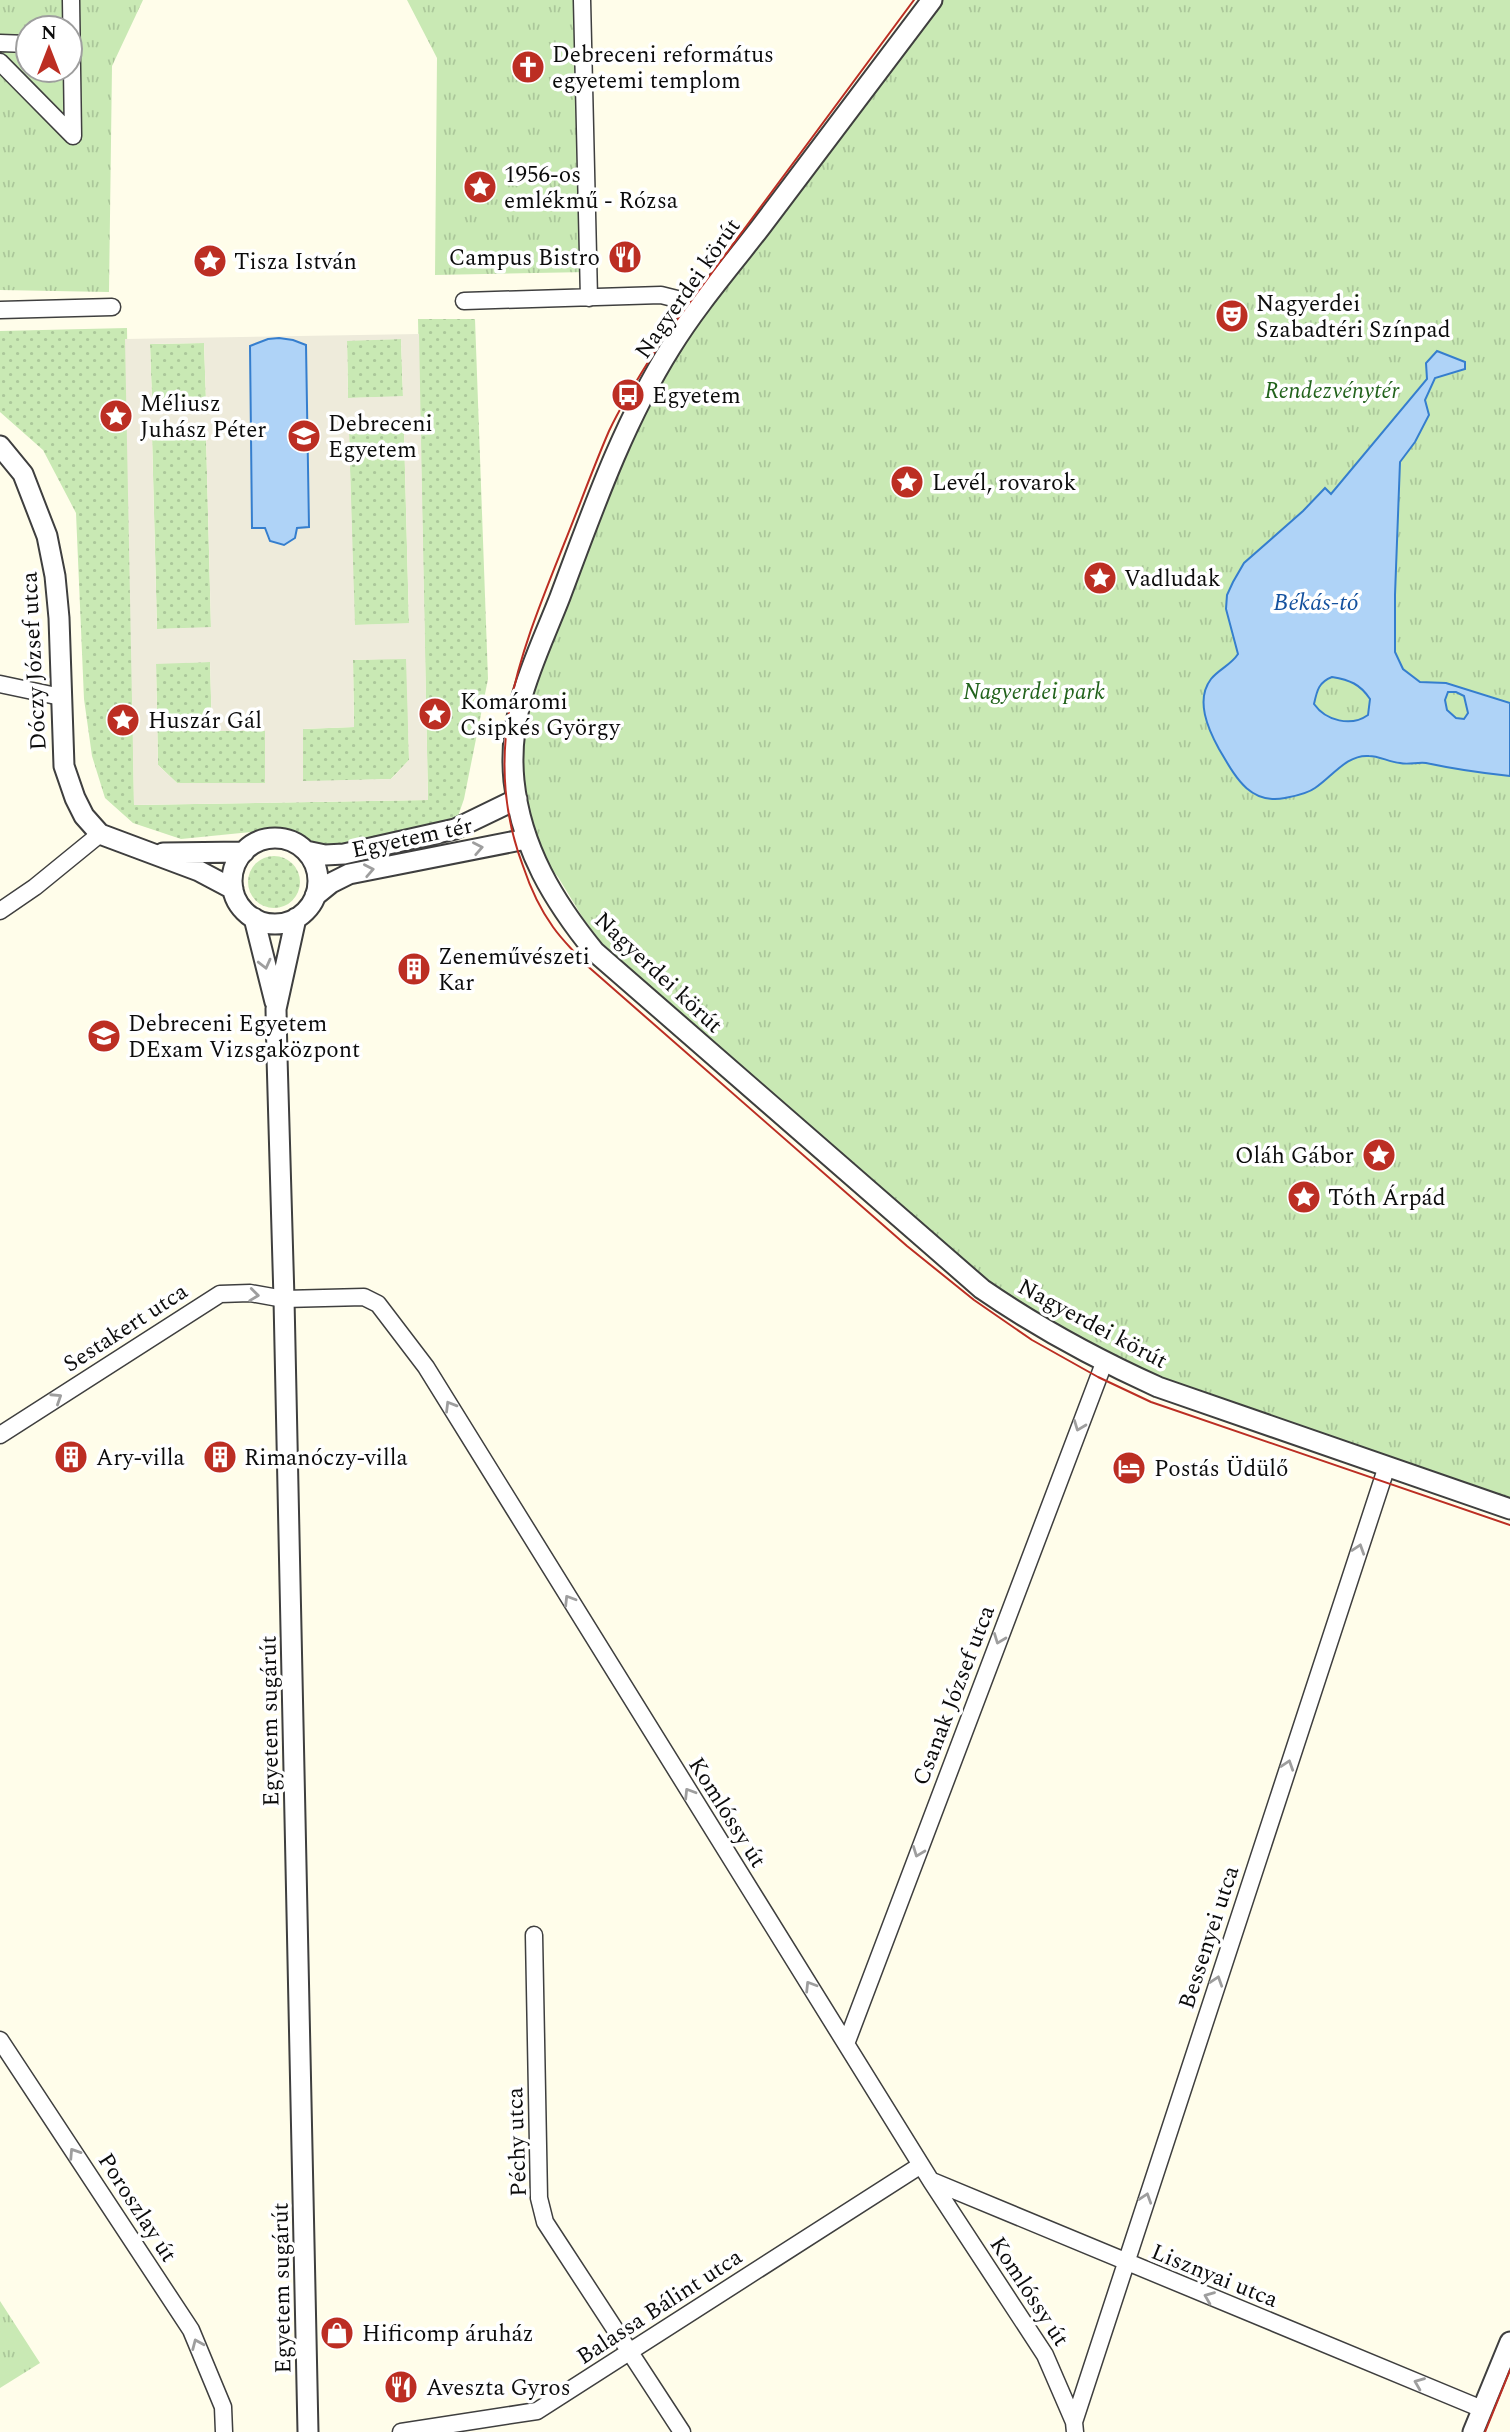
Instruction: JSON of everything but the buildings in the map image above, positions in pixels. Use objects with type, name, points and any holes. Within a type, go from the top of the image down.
[{"type":"street","points":[[582,0],[589,298]]},
{"type":"street","name":"Nagyerdei körút","points":[[932,0],[671,346],[622,436],[528,672],[518,707],[513,763],[517,799],[526,839],[543,877],[565,915],[595,952],[982,1289],[1038,1327],[1104,1363],[1158,1387],[1510,1509]]},
{"type":"street","points":[[0,62],[14,76]]},
{"type":"street","points":[[22,84],[73,136],[72,84]]},
{"type":"street","points":[[464,301],[661,295],[681,300],[698,310]]},
{"type":"street","points":[[0,310],[112,307]]},
{"type":"street","name":"Dóczy József utca","points":[[0,446],[23,474],[47,536],[55,576],[64,766],[84,816],[100,834]]},
{"type":"street","points":[[0,684],[61,697]]},
{"type":"street","name":"Egyetem tér","points":[[306,851],[325,855],[344,854],[455,828],[517,799]]},
{"type":"street","points":[[0,911],[35,887],[100,834],[199,871],[233,889]]},
{"type":"street","points":[[270,839],[289,841],[306,851],[316,868],[317,887],[315,897],[304,913],[275,924],[254,918],[240,905],[233,889],[234,869],[251,846],[270,839]]},
{"type":"street","name":"Egyetem tér","points":[[315,897],[331,883],[349,874],[526,839]]},
{"type":"street","points":[[155,854],[244,852]]},
{"type":"street","name":"Egyetem sugárút","points":[[254,918],[276,1009],[309,2432]]},
{"type":"street","name":"Egyetem sugárút","points":[[276,1009],[296,918]]},
{"type":"street","name":"Sestakert utca","points":[[0,1434],[220,1294],[250,1293],[284,1299]]},
{"type":"street","name":"Komlóssy út","points":[[284,1299],[364,1297],[378,1304],[426,1367],[931,2181],[1045,2354],[1074,2427]]},
{"type":"street","name":"Csanak József utca","points":[[846,2044],[1104,1363]]},
{"type":"street","name":"Bessenyei utca","points":[[1074,2427],[1125,2262],[1387,1466]]},
{"type":"street","name":"Péchy utca","points":[[534,1935],[538,2198],[545,2222],[682,2432]]},
{"type":"street","name":"Poroszlay út","points":[[0,2040],[191,2330],[223,2407],[224,2432]]},
{"type":"street","name":"Balassa Bálint utca","points":[[401,2432],[537,2411],[921,2165]]},
{"type":"street","name":"Lisznyai utca","points":[[931,2181],[1482,2409]]},
{"type":"street","points":[[1473,2432],[1510,2342]]},
{"type":"green space","points":[[0,0],[143,0],[112,66],[109,292],[0,290]]},
{"type":"green space","points":[[407,0],[580,0],[588,272],[435,275],[437,58]]},
{"type":"green space","name":"Nagyerdei park","points":[[932,0],[1510,0],[1510,1509],[1158,1387],[1022,1316],[1020,1302],[996,1286],[915,1219],[608,952],[558,877],[526,839],[518,707],[671,346]]},
{"type":"green space","points":[[418,319],[475,319],[488,679],[464,799],[456,822],[325,849],[282,829],[181,839],[133,823],[105,798],[92,756],[84,699],[76,513],[43,450],[0,412],[0,331],[127,328],[134,805],[428,800]]},
{"type":"green space","points":[[401,339],[403,397],[348,398],[347,340]]},
{"type":"green space","points":[[204,343],[206,400],[152,401],[150,344]]},
{"type":"green space","points":[[404,431],[409,624],[354,625],[349,432]]},
{"type":"green space","points":[[206,435],[211,628],[157,629],[152,436]]},
{"type":"green space","points":[[407,658],[409,760],[391,779],[303,782],[303,729],[354,727],[353,660]]},
{"type":"green space","points":[[210,662],[212,731],[265,731],[265,783],[177,783],[158,765],[156,663]]},
{"type":"green space","points":[[274,856],[284,858],[292,864],[298,872],[298,892],[292,900],[284,906],[274,908],[264,906],[256,900],[250,892],[248,882],[250,872],[256,864],[264,858]]},
{"type":"green space","points":[[0,2301],[40,2363],[0,2388]]},
{"type":"shaded area","points":[[419,334],[428,800],[134,805],[125,339]],"holes":[[[268,339],[309,527],[267,535],[265,528],[252,528],[250,346]],[[401,339],[403,396],[348,398],[347,341]],[[204,343],[206,400],[152,401],[150,344]],[[404,431],[409,623],[355,625],[349,433]],[[206,435],[211,627],[157,629],[152,437]],[[406,659],[409,760],[391,779],[303,781],[303,729],[354,727],[353,660]],[[210,662],[212,731],[265,731],[265,783],[177,783],[158,765],[156,664]]]},
{"type":"water","points":[[279,338],[306,345],[309,527],[297,528],[295,538],[284,545],[270,541],[265,528],[252,528],[250,346]]},
{"type":"water","name":"Békás-tó","points":[[1437,351],[1465,362],[1465,369],[1435,378],[1425,400],[1429,415],[1415,442],[1400,462],[1395,652],[1403,669],[1420,682],[1446,683],[1510,703],[1510,776],[1426,763],[1403,764],[1373,756],[1361,756],[1347,762],[1308,792],[1285,798],[1262,797],[1253,793],[1237,778],[1215,741],[1205,714],[1206,687],[1238,654],[1226,609],[1227,595],[1244,563],[1325,488],[1331,494],[1427,379],[1426,363]],"holes":[[[1332,677],[1349,681],[1362,690],[1370,699],[1368,715],[1347,721],[1332,718],[1319,710],[1314,704],[1318,691],[1321,684]],[[1448,692],[1464,696],[1468,713],[1464,719],[1456,718],[1447,710],[1445,700]]]},
{"type":"tram line","points":[[914,0],[662,340],[609,431],[533,624],[511,702],[505,742],[505,782],[510,823],[529,882],[548,920],[584,963],[907,1246],[974,1300],[1032,1340],[1098,1377],[1151,1402],[1510,1525]]},
{"type":"tram line","points":[[1485,2432],[1510,2370]]},
{"type":"place","name":"Debreceni református egyetemi templom","points":[[528,67]]},
{"type":"place","name":"1956-os emlékmű - Rózsa","points":[[480,187]]},
{"type":"place","name":"Campus Bistro","points":[[625,257]]},
{"type":"place","name":"Tisza István","points":[[210,261]]},
{"type":"place","name":"Nagyerdei Szabadtéri Színpad","points":[[1232,316]]},
{"type":"place","name":"Egyetem","points":[[628,395]]},
{"type":"place","name":"Méliusz Juhász Péter","points":[[116,416]]},
{"type":"place","name":"Debreceni Egyetem","points":[[304,436]]},
{"type":"place","name":"Levél, rovarok","points":[[907,482]]},
{"type":"place","name":"Vadludak","points":[[1100,578]]},
{"type":"place","name":"Komáromi Csipkés György","points":[[435,714]]},
{"type":"place","name":"Huszár Gál","points":[[123,720]]},
{"type":"place","name":"Zeneművészeti Kar","points":[[414,969]]},
{"type":"place","name":"Debreceni Egyetem DExam Vizsgaközpont","points":[[104,1036]]},
{"type":"place","name":"Oláh Gábor","points":[[1379,1155]]},
{"type":"place","name":"Tóth Árpád","points":[[1304,1197]]},
{"type":"place","name":"Ary-villa","points":[[71,1457]]},
{"type":"place","name":"Rimanóczy-villa","points":[[220,1457]]},
{"type":"place","name":"Postás Üdülő","points":[[1129,1468]]},
{"type":"place","name":"Hificomp áruház","points":[[337,2333]]},
{"type":"place","name":"Aveszta Gyros","points":[[401,2387]]},
{"type":"park label","name":"Rendezvénytér","points":[[1332,390]]}]
